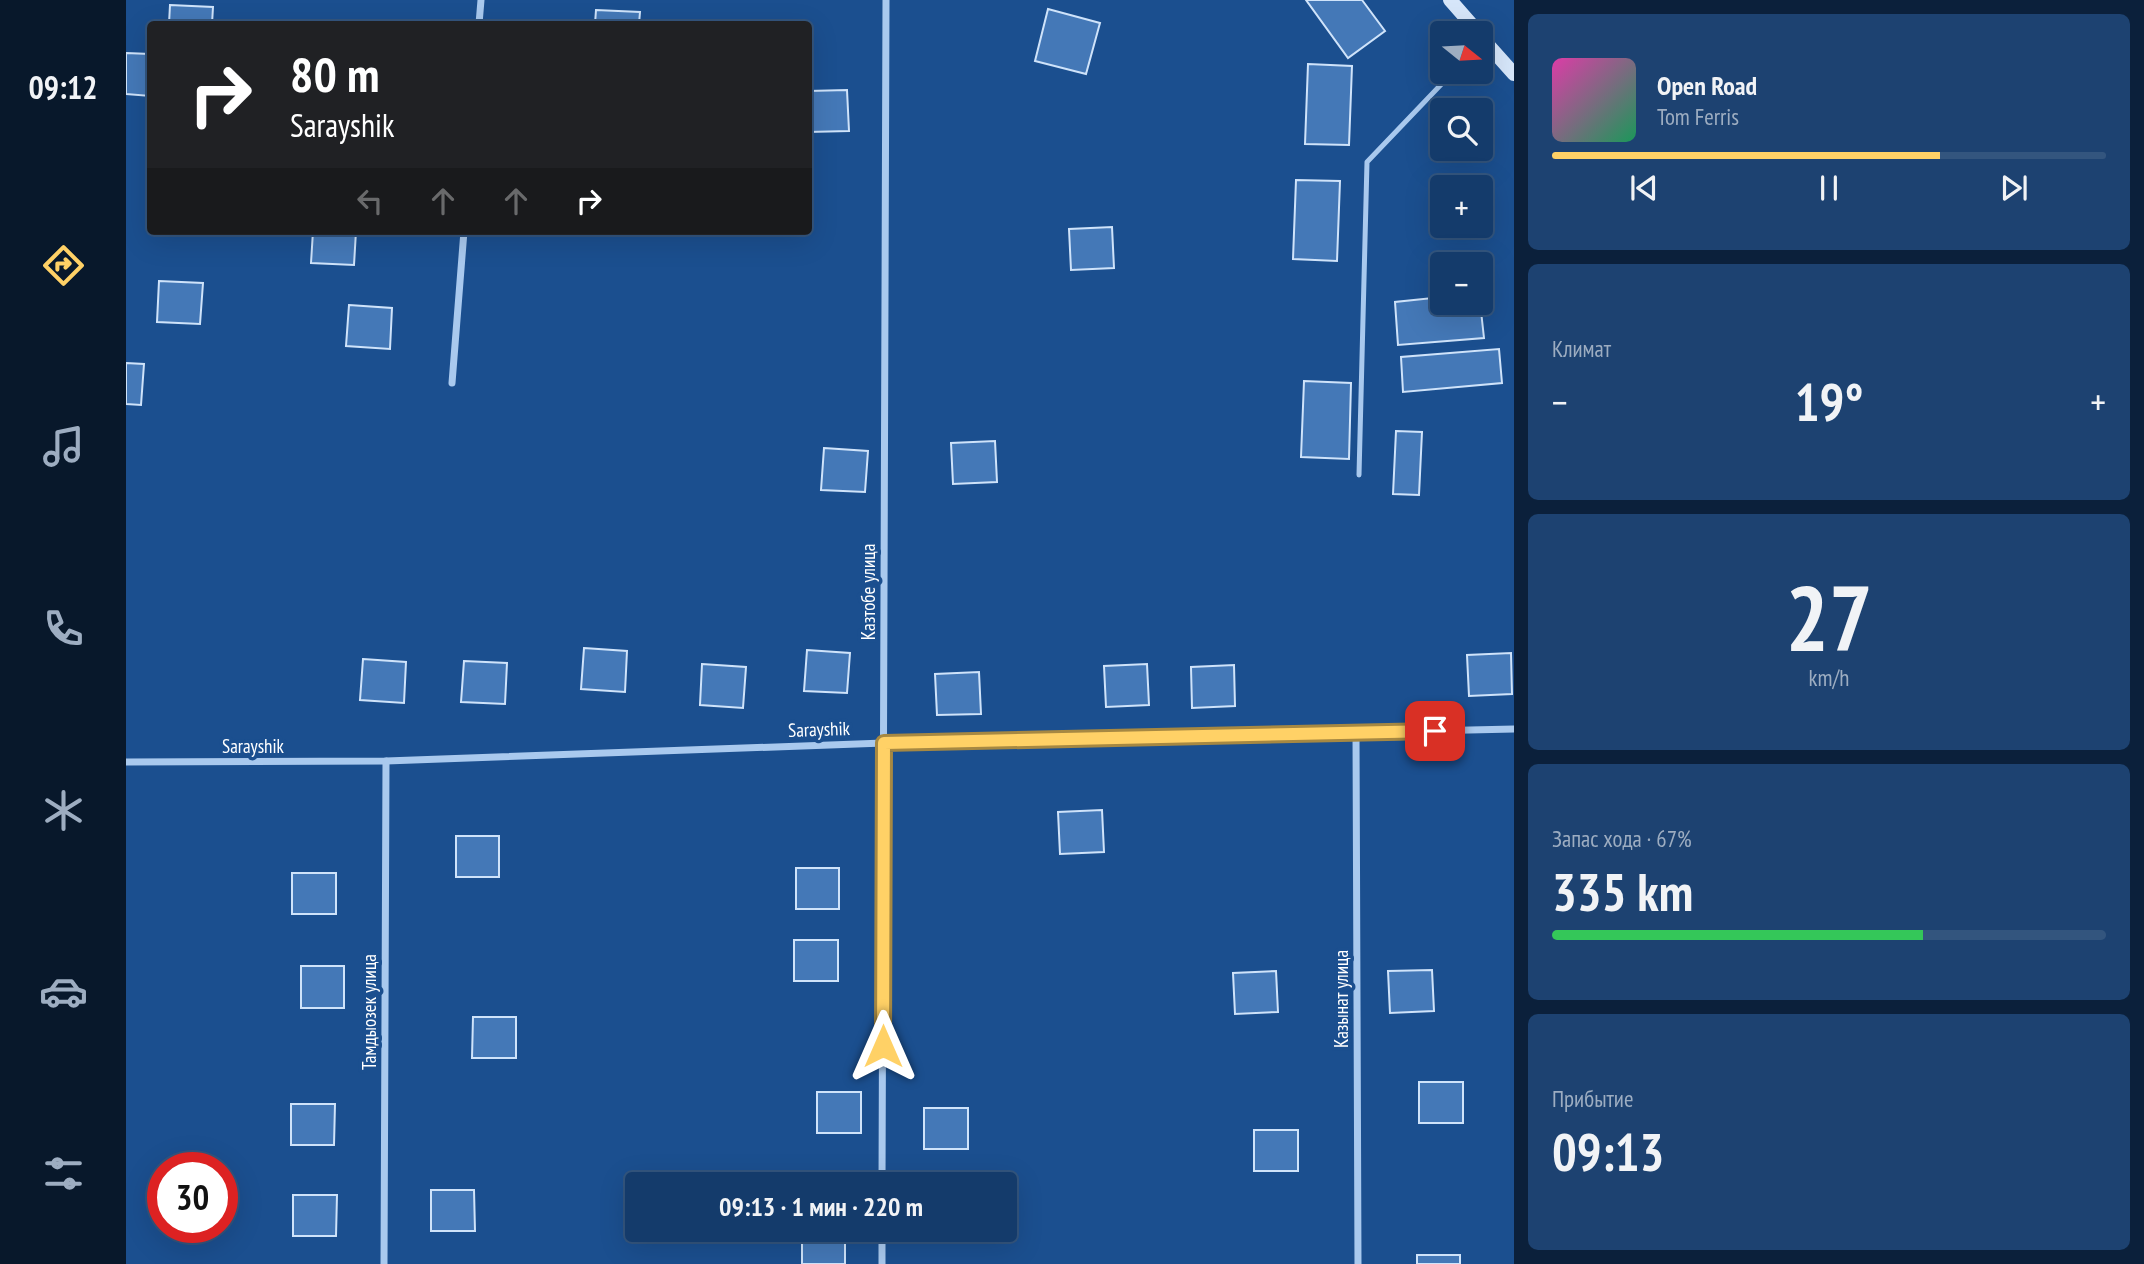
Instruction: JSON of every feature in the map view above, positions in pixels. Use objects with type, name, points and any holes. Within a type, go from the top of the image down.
[{"type":"main road","points":[[1450,0],[1467,21]]},
{"type":"main road","points":[[1493,51],[1514,74]]},
{"type":"street","points":[[479,21],[481,0]]},
{"type":"street","name":"Казтобе улица","points":[[882,1172],[886,0]]},
{"type":"street","points":[[452,383],[464,235]]},
{"type":"street","name":"Sarayshik","points":[[126,762],[386,761],[884,743],[1514,729]]},
{"type":"street","name":"Казынат улица","points":[[1356,733],[1359,1264]]},
{"type":"street","name":"Тамдыозек улица","points":[[384,1264],[386,761]]},
{"type":"street","points":[[881,1264],[882,1242]]},
{"type":"lane","points":[[1359,475],[1367,162],[1442,84]]},
{"type":"building","points":[[1306,0],[1362,0],[1385,31],[1348,58]]},
{"type":"building","points":[[170,5],[213,7],[212,21],[169,21]]},
{"type":"building","points":[[1048,9],[1100,23],[1086,74],[1035,61]]},
{"type":"building","points":[[596,10],[640,12],[639,21],[595,21]]},
{"type":"building","points":[[126,53],[147,54],[147,96],[126,94]]},
{"type":"building","points":[[1308,64],[1352,66],[1349,145],[1305,144]]},
{"type":"building","points":[[847,90],[849,131],[812,132],[812,91]]},
{"type":"building","points":[[1296,180],[1340,181],[1337,261],[1293,259]]},
{"type":"building","points":[[1112,227],[1114,268],[1071,270],[1069,229]]},
{"type":"building","points":[[313,235],[356,235],[354,265],[311,263]]},
{"type":"building","points":[[159,281],[203,283],[200,324],[157,322]]},
{"type":"building","points":[[1430,298],[1430,315],[1481,315],[1484,338],[1398,345],[1395,302]]},
{"type":"building","points":[[349,305],[392,308],[390,349],[346,346]]},
{"type":"building","points":[[1499,349],[1502,383],[1403,392],[1401,357]]},
{"type":"building","points":[[126,363],[144,364],[141,405],[126,404]]},
{"type":"building","points":[[1304,381],[1351,383],[1349,459],[1301,457]]},
{"type":"building","points":[[1396,431],[1422,432],[1419,495],[1393,494]]},
{"type":"building","points":[[995,441],[997,482],[953,484],[951,443]]},
{"type":"building","points":[[824,448],[868,451],[865,492],[821,490]]},
{"type":"building","points":[[584,648],[627,651],[625,692],[581,689]]},
{"type":"building","points":[[807,650],[850,653],[847,693],[804,691]]},
{"type":"building","points":[[1511,653],[1512,694],[1469,696],[1467,655]]},
{"type":"building","points":[[363,659],[406,662],[404,703],[360,700]]},
{"type":"building","points":[[464,661],[507,663],[505,704],[461,702]]},
{"type":"building","points":[[702,664],[746,667],[743,708],[700,705]]},
{"type":"building","points":[[1147,664],[1149,705],[1106,707],[1104,666]]},
{"type":"building","points":[[1234,665],[1235,706],[1192,708],[1191,667]]},
{"type":"building","points":[[979,672],[981,714],[937,715],[935,674]]},
{"type":"building","points":[[1102,810],[1104,852],[1060,854],[1058,812]]},
{"type":"building","points":[[456,836],[499,836],[499,877],[456,877]]},
{"type":"building","points":[[796,868],[839,868],[839,909],[796,909]]},
{"type":"building","points":[[292,873],[336,873],[336,914],[292,914]]},
{"type":"building","points":[[794,940],[838,940],[838,981],[794,981]]},
{"type":"building","points":[[301,966],[344,966],[344,1008],[301,1008]]},
{"type":"building","points":[[1432,970],[1434,1011],[1390,1013],[1388,971]]},
{"type":"building","points":[[1276,971],[1278,1012],[1235,1014],[1233,973]]},
{"type":"building","points":[[473,1017],[516,1017],[516,1058],[472,1058]]},
{"type":"building","points":[[1419,1082],[1463,1082],[1463,1123],[1419,1123]]},
{"type":"building","points":[[817,1092],[861,1092],[861,1133],[817,1133]]},
{"type":"building","points":[[291,1104],[335,1104],[334,1145],[291,1145]]},
{"type":"building","points":[[924,1108],[968,1108],[968,1149],[924,1149]]},
{"type":"building","points":[[1254,1130],[1298,1130],[1298,1171],[1254,1171]]},
{"type":"building","points":[[431,1190],[474,1190],[475,1231],[431,1231]]},
{"type":"building","points":[[293,1195],[337,1195],[336,1236],[293,1236]]},
{"type":"building","points":[[802,1242],[845,1242],[845,1264],[802,1264]]},
{"type":"building","points":[[1417,1255],[1460,1255],[1460,1264],[1417,1264]]},
{"type":"route","points":[[883,1046],[884,743],[1435,731]]}]
